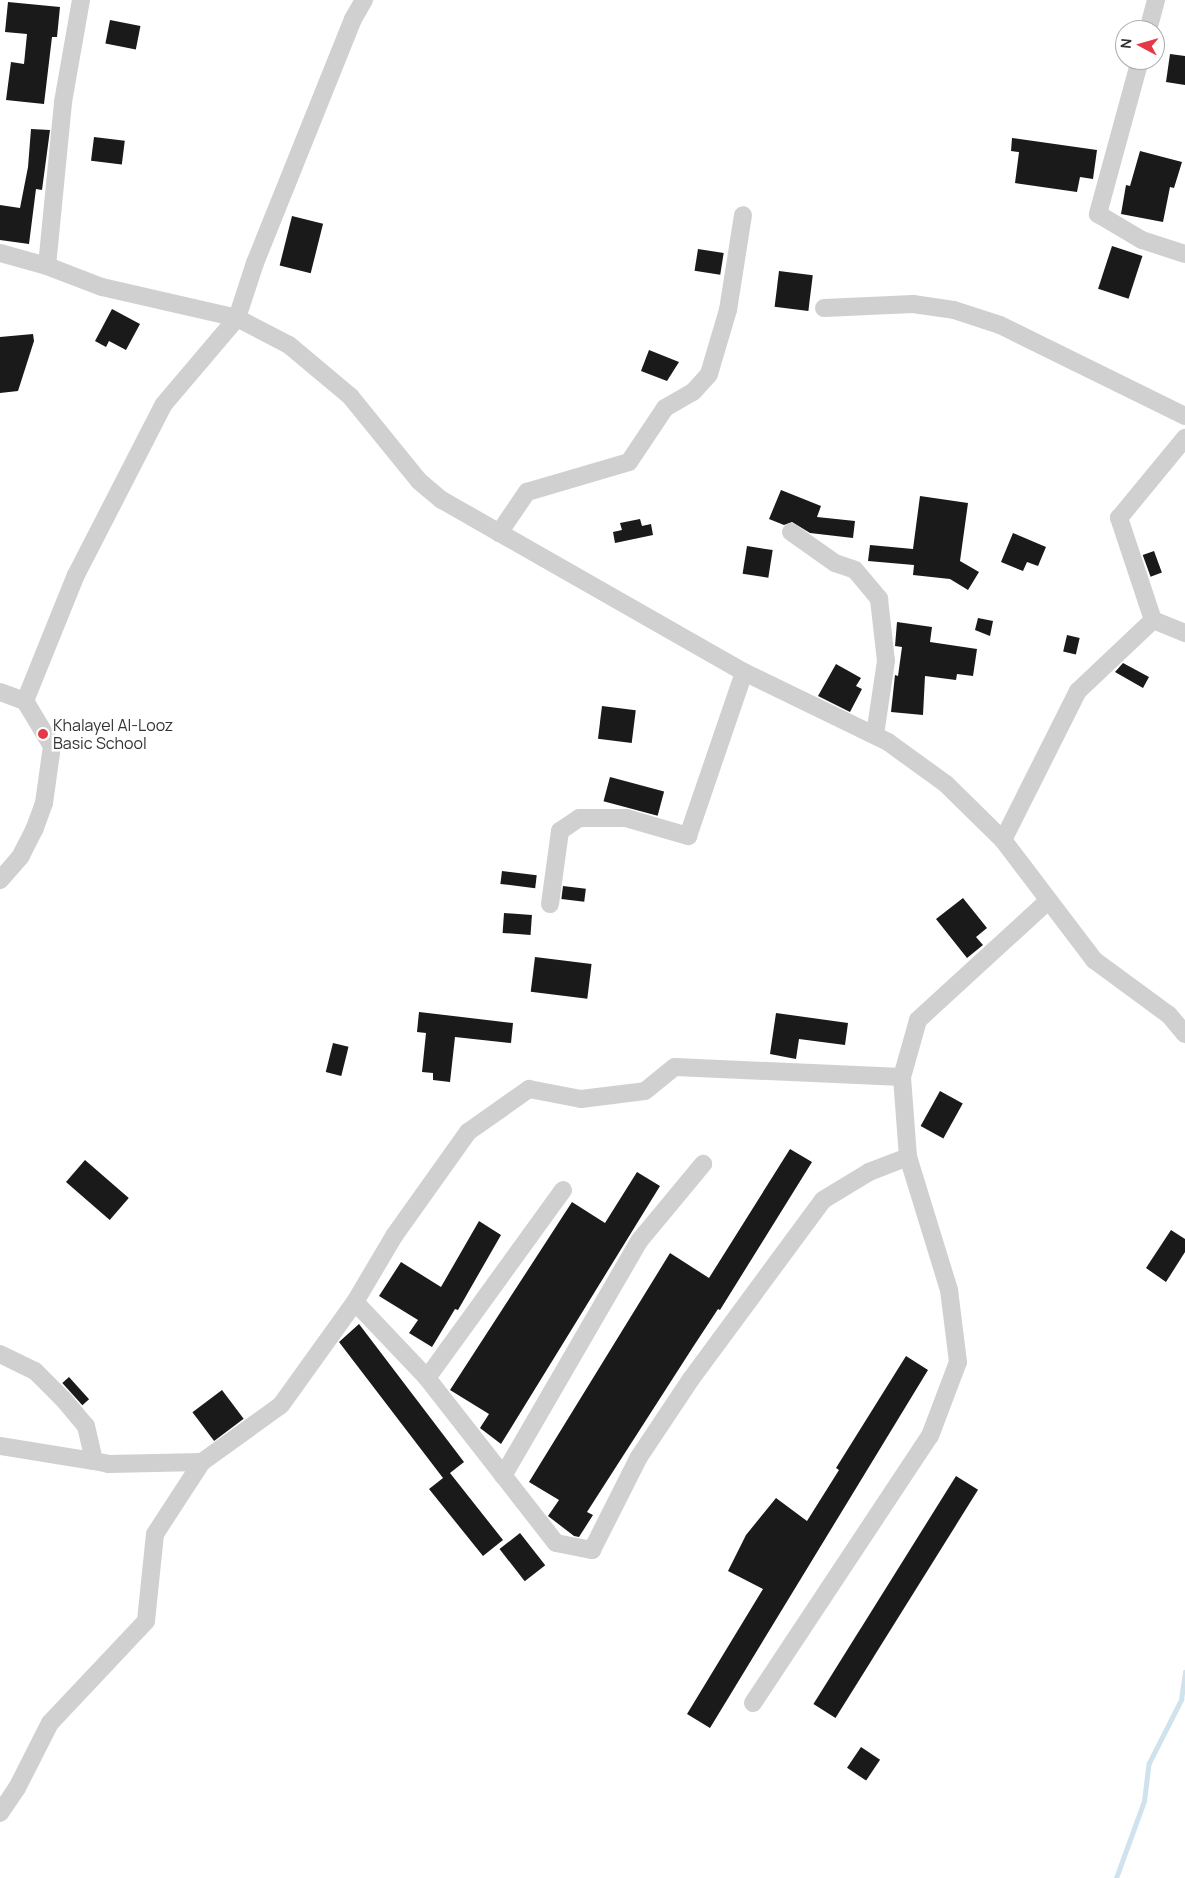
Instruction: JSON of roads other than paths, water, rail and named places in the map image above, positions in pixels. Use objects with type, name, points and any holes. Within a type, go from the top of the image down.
[{"type":"street","points":[[47,266],[63,102],[81,0]]},
{"type":"street","points":[[25,701],[76,575],[164,404],[237,318],[255,263],[353,19],[364,0]]},
{"type":"street","points":[[1151,20],[1156,0]]},
{"type":"street","points":[[1137,70],[1098,214],[1142,240],[1185,254]]},
{"type":"street","points":[[500,533],[526,492],[629,462],[665,408],[693,392],[709,374],[728,310],[743,215]]},
{"type":"street","points":[[0,254],[47,266],[102,287],[237,318],[289,345],[350,396],[419,481],[442,500],[744,672],[875,735],[946,784],[1003,840],[1094,960],[1169,1015],[1185,1034]]},
{"type":"street","points":[[824,308],[913,304],[954,310],[1000,325],[1185,416]]},
{"type":"street","points":[[1185,438],[1120,518],[1153,620],[1185,633]]},
{"type":"street","points":[[791,532],[835,564],[856,570],[879,599],[886,661],[875,735]]},
{"type":"street","points":[[1003,840],[1078,691],[1153,620]]},
{"type":"street","points":[[550,904],[560,831],[579,818],[626,818],[688,836],[744,672]]},
{"type":"street","points":[[0,692],[25,701],[52,746],[44,804],[35,828],[21,856],[0,880]]},
{"type":"street","points":[[753,1703],[930,1436],[958,1362],[949,1290],[908,1157],[902,1077],[918,1020],[1048,900]]},
{"type":"street","points":[[0,1813],[17,1788],[50,1723],[146,1621],[155,1534],[202,1462],[281,1405],[355,1302],[394,1236],[468,1132],[529,1089],[581,1099],[645,1091],[675,1066],[902,1077]]},
{"type":"street","points":[[355,1302],[427,1378],[556,1543],[592,1550],[639,1456],[690,1378],[823,1200],[870,1172],[908,1157]]},
{"type":"street","points":[[503,1476],[640,1240],[703,1164]]},
{"type":"street","points":[[427,1378],[563,1190]]},
{"type":"street","points":[[0,1354],[35,1371],[64,1400],[86,1426],[94,1461]]},
{"type":"street","points":[[0,1446],[109,1464],[202,1462]]},
{"type":"waterway","points":[[1116,1878],[1144,1801],[1149,1763],[1181,1700],[1185,1672]]},
{"type":"place","name":"Khalayel Al-Looz Basic School","points":[[43,734]]}]
